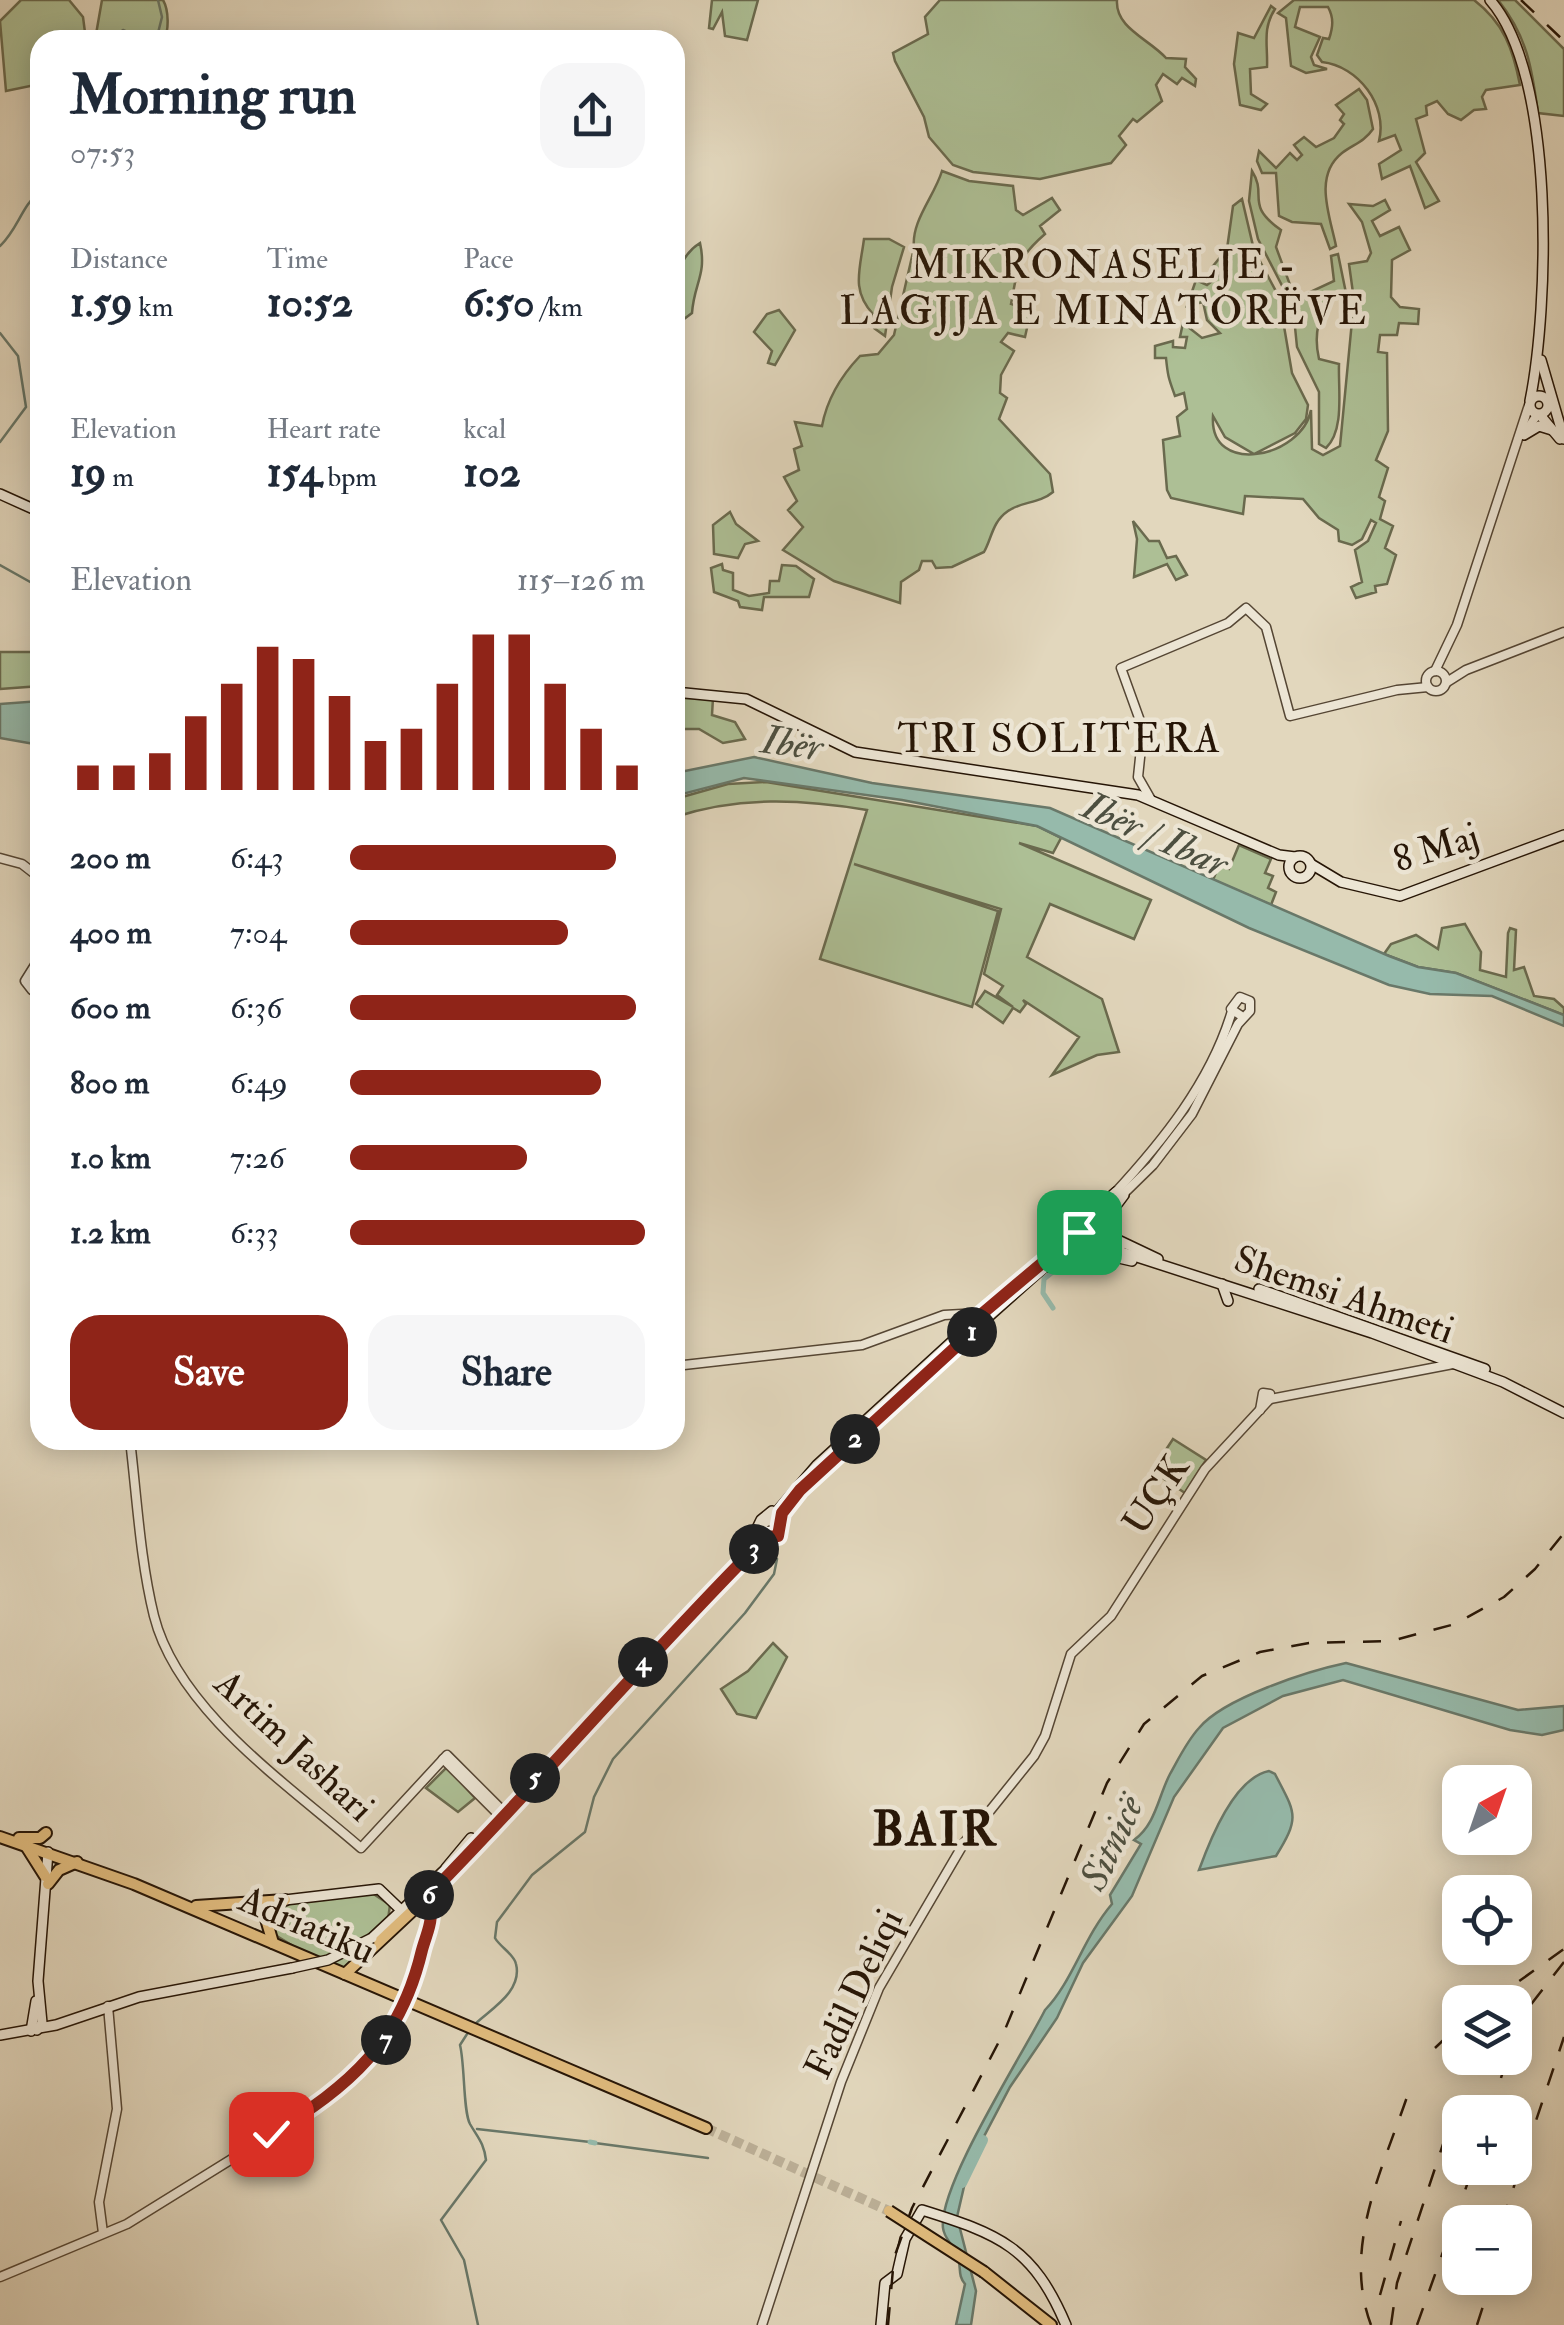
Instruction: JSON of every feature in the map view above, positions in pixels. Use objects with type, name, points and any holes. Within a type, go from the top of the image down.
[{"type":"main road","points":[[1490,0],[1514,36],[1525,72],[1544,276],[1541,370],[1547,401],[1562,438]]},
{"type":"main road","points":[[1540,349],[1530,403],[1562,438]]},
{"type":"main road","points":[[1541,370],[1562,438]]},
{"type":"main road","points":[[1530,403],[1537,396],[1547,401]]},
{"type":"main road","points":[[1538,415],[1547,401]]},
{"type":"main road","points":[[1521,438],[1540,426],[1562,438]]},
{"type":"main road","points":[[0,494],[30,508]]},
{"type":"main road","points":[[685,693],[746,699],[855,752],[1150,798],[1292,862],[1293,876],[1304,877],[1311,864]]},
{"type":"main road","name":"8 Maj","points":[[1304,877],[1324,875],[1400,896],[1564,835]]},
{"type":"main road","name":"8 Maj","points":[[1292,862],[1303,856],[1324,875]]},
{"type":"main road","points":[[759,1540],[778,1536],[782,1513],[812,1478],[1057,1242],[1120,1193]]},
{"type":"main road","points":[[1120,1193],[1109,1215],[1108,1230],[1118,1240],[1159,1262]]},
{"type":"main road","points":[[759,1540],[761,1520],[957,1338],[1081,1240],[1090,1222]]},
{"type":"main road","name":"Shemsi Ahmeti","points":[[1090,1222],[1114,1244],[1159,1262],[1530,1387],[1564,1410]]},
{"type":"main road","points":[[1053,1230],[1057,1242]]},
{"type":"main road","points":[[1100,1245],[1103,1230]]},
{"type":"main road","points":[[1036,1264],[1081,1240]]},
{"type":"main road","name":"Shemsi Ahmeti","points":[[1081,1240],[1305,1303],[1564,1410]]},
{"type":"main road","points":[[1032,1278],[1065,1256],[1081,1252],[1159,1262]]},
{"type":"main road","points":[[1220,1283],[1228,1292],[1228,1301]]},
{"type":"main road","points":[[0,2035],[34,2031],[108,2006],[328,1960],[372,1938],[421,1898],[759,1540],[768,1521],[795,1488]]},
{"type":"main road","points":[[768,1521],[779,1526]]},
{"type":"main road","points":[[344,1974],[357,1966],[500,1812]]},
{"type":"main road","points":[[3,1838],[36,1839],[46,1833]]},
{"type":"main road","name":"Adriatiku","points":[[3,1838],[77,1862],[188,1906],[706,2128]]},
{"type":"main road","points":[[444,1870],[476,1841]]},
{"type":"main road","points":[[25,1845],[46,1880]]},
{"type":"main road","points":[[34,2031],[51,1854]]},
{"type":"main road","points":[[46,1880],[77,1862]]},
{"type":"main road","points":[[188,1906],[284,1900],[369,1888],[386,1892],[403,1912]]},
{"type":"main road","points":[[393,1900],[421,1898]]},
{"type":"main road","points":[[273,1944],[266,1919],[284,1900]]},
{"type":"main road","points":[[357,1966],[366,1982]]},
{"type":"main road","points":[[34,2031],[42,2023],[38,1988]]},
{"type":"main road","points":[[40,2012],[56,2025]]},
{"type":"main road","points":[[881,2325],[885,2282],[897,2274],[915,2218],[922,2210],[988,2230],[1014,2249],[1053,2292],[1059,2323]]},
{"type":"main road","points":[[889,2211],[1059,2323]]},
{"type":"street","points":[[1404,688],[1428,687],[1438,691],[1439,675],[1530,403]]},
{"type":"street","points":[[1521,438],[1538,415]]},
{"type":"street","points":[[1125,792],[1138,777],[1143,729],[1120,668],[1228,623],[1246,608],[1266,628],[1290,716],[1404,688],[1564,632]]},
{"type":"street","points":[[1428,687],[1448,658],[1450,645]]},
{"type":"street","points":[[1448,658],[1462,670]]},
{"type":"street","points":[[1138,777],[1150,798]]},
{"type":"street","points":[[0,858],[30,870]]},
{"type":"street","points":[[1090,1222],[1120,1193],[1192,1114],[1243,1017],[1251,1009],[1246,998],[1234,1000],[1183,1110],[1144,1165],[1120,1193],[1106,1211],[1103,1230]]},
{"type":"street","points":[[1232,1011],[1243,1017]]},
{"type":"street","points":[[685,1365],[862,1344],[934,1319],[984,1311]]},
{"type":"street","points":[[934,1319],[956,1318],[974,1325]]},
{"type":"street","points":[[956,1318],[960,1326],[957,1338]]},
{"type":"street","points":[[1426,1350],[1426,1366],[1453,1364]]},
{"type":"street","name":"UÇK","points":[[1111,1616],[1205,1469],[1258,1414],[1268,1398],[1426,1366]]},
{"type":"street","name":"Artim Jashari","points":[[131,1450],[153,1608],[173,1661],[204,1708],[362,1848],[445,1757],[500,1812]]},
{"type":"street","name":"Fadil Deliqi","points":[[762,2325],[841,2082],[879,1988],[964,1843],[1034,1756],[1046,1735],[1071,1654],[1111,1616]]},
{"type":"street","points":[[0,2277],[103,2233],[174,2197],[316,2105],[382,2047],[405,2008],[432,1917],[421,1898]]},
{"type":"street","points":[[103,2233],[99,2202],[117,2109],[108,2006]]},
{"type":"shaded area","points":[[21,0],[69,0],[83,17],[85,30],[30,30],[30,86],[6,91],[0,21]]},
{"type":"shaded area","points":[[102,0],[163,0],[167,30],[97,30]]},
{"type":"shaded area","points":[[712,0],[758,0],[747,40],[725,36],[722,12],[713,29],[709,28]]},
{"type":"shaded area","points":[[940,0],[1117,0],[1121,18],[1134,32],[1166,58],[1186,59],[1185,67],[1196,79],[1195,86],[1182,78],[1177,84],[1163,74],[1156,85],[1162,101],[1137,122],[1133,119],[1119,136],[1126,145],[1111,163],[1040,179],[973,172],[953,165],[929,137],[924,117],[893,53],[928,34],[925,17]]},
{"type":"shaded area","points":[[1294,0],[1474,0],[1500,28],[1520,85],[1486,90],[1482,97],[1486,109],[1474,110],[1461,120],[1448,114],[1437,101],[1426,106],[1427,115],[1416,119],[1425,153],[1416,162],[1439,201],[1425,208],[1410,166],[1382,179],[1379,164],[1401,150],[1395,135],[1379,141],[1379,114],[1358,79],[1322,62],[1317,55],[1323,38],[1329,39],[1332,19],[1328,7],[1300,7],[1295,27],[1320,37],[1311,57],[1314,65],[1327,69],[1306,73],[1291,66],[1286,18],[1278,13]]},
{"type":"shaded area","points":[[1498,0],[1515,0],[1564,49],[1564,116],[1538,113],[1527,53]]},
{"type":"shaded area","points":[[1271,6],[1275,9],[1267,30],[1267,67],[1250,69],[1251,94],[1267,104],[1261,110],[1240,105],[1234,64],[1238,33],[1254,38]]},
{"type":"shaded area","points":[[1359,89],[1367,100],[1373,129],[1342,153],[1328,173],[1326,197],[1336,246],[1330,249],[1321,224],[1292,222],[1279,216],[1276,173],[1262,173],[1257,161],[1259,151],[1276,168],[1290,153],[1297,160],[1302,155],[1294,145],[1304,137],[1316,147],[1334,138],[1344,124],[1340,120],[1344,114],[1336,105]]},
{"type":"shaded area","points":[[942,171],[969,181],[1013,186],[1016,210],[1023,215],[1052,198],[1060,210],[1040,226],[1045,234],[1028,250],[1017,273],[1011,304],[1031,310],[1025,337],[1008,333],[1001,342],[1014,351],[1001,375],[1000,393],[1007,398],[999,419],[1050,474],[1053,492],[1003,515],[984,552],[952,567],[936,568],[932,561],[922,561],[919,570],[901,582],[900,603],[834,581],[783,550],[803,527],[788,510],[797,501],[784,477],[799,470],[794,449],[802,446],[795,422],[822,426],[831,397],[847,372],[860,356],[878,354],[894,335],[916,228]]},
{"type":"shaded area","points":[[1252,171],[1263,213],[1281,230],[1276,247],[1293,293],[1304,295],[1334,281],[1331,256],[1338,254],[1347,298],[1333,294],[1317,333],[1319,359],[1339,364],[1338,420],[1326,448],[1319,444],[1319,392],[1297,347],[1293,307],[1258,239],[1249,201]]},
{"type":"shaded area","points":[[1242,199],[1254,250],[1279,297],[1292,373],[1308,405],[1306,419],[1295,433],[1254,454],[1291,440],[1304,427],[1311,410],[1312,449],[1323,455],[1340,446],[1354,300],[1349,264],[1367,261],[1371,253],[1362,222],[1349,204],[1373,206],[1385,200],[1390,210],[1372,221],[1380,236],[1399,227],[1410,250],[1392,260],[1391,297],[1400,307],[1419,309],[1418,324],[1399,323],[1397,335],[1380,335],[1378,352],[1387,353],[1388,431],[1376,460],[1388,468],[1379,497],[1385,501],[1380,519],[1393,526],[1385,548],[1396,555],[1387,584],[1375,586],[1376,592],[1356,598],[1351,587],[1362,582],[1355,550],[1368,541],[1376,523],[1371,520],[1362,539],[1352,545],[1339,541],[1338,530],[1319,518],[1303,499],[1245,496],[1243,514],[1171,498],[1167,490],[1163,440],[1180,436],[1177,417],[1187,409],[1184,393],[1175,396],[1166,358],[1155,358],[1155,346],[1173,341],[1173,347],[1185,348],[1187,337],[1180,337],[1183,323],[1202,338],[1220,333],[1207,320],[1203,302],[1187,306],[1196,280],[1207,285],[1222,273],[1213,266],[1227,249],[1233,206]],"holes":[[[1213,416],[1225,437],[1254,454],[1225,448],[1216,435]]]},
{"type":"shaded area","points":[[864,239],[889,239],[904,247],[892,287],[885,336],[874,328],[873,314],[859,288]]},
{"type":"shaded area","points":[[700,243],[701,271],[692,313],[685,318],[685,258]]},
{"type":"shaded area","points":[[779,310],[795,330],[775,365],[768,363],[772,351],[754,332],[767,314]]},
{"type":"shaded area","points":[[730,512],[736,524],[758,541],[745,544],[738,558],[714,554],[713,525]]},
{"type":"shaded area","points":[[1133,521],[1149,541],[1159,541],[1167,558],[1176,556],[1187,575],[1176,580],[1167,564],[1134,577],[1137,539]]},
{"type":"shaded area","points":[[722,564],[723,570],[733,573],[733,590],[749,596],[769,593],[770,581],[779,581],[782,565],[796,566],[814,579],[809,597],[764,597],[762,610],[740,607],[738,601],[714,592],[711,568]]},
{"type":"shaded area","points":[[0,652],[30,652],[30,687],[0,689]]},
{"type":"shaded area","points":[[685,698],[713,698],[712,715],[735,722],[745,739],[723,743],[699,729],[685,729]]},
{"type":"shaded area","points":[[30,702],[30,743],[0,738],[0,704]]},
{"type":"shaded area","points":[[754,757],[872,783],[1050,808],[1389,956],[1418,967],[1456,973],[1564,1015],[1564,1026],[1492,996],[1430,994],[1389,985],[1249,928],[1037,826],[902,800],[744,778],[685,793],[685,771]]},
{"type":"shaded area","points":[[766,782],[1037,826],[1061,838],[1053,853],[1019,843],[1151,900],[1134,939],[1050,904],[1027,957],[1102,999],[1119,1052],[1097,1055],[1052,1075],[1079,1037],[1023,1000],[1026,1004],[1020,1012],[1013,1008],[1003,1023],[976,1004],[985,991],[1013,1007],[997,995],[1003,986],[984,974],[1001,909],[854,864],[998,911],[972,1007],[820,959],[867,810],[770,802],[685,814],[685,796],[728,784]]},
{"type":"shaded area","points":[[1239,845],[1271,859],[1265,873],[1273,876],[1268,888],[1276,892],[1271,905],[1213,880],[1219,865],[1229,869]]},
{"type":"shaded area","points":[[1465,924],[1481,952],[1480,970],[1506,977],[1508,933],[1510,928],[1516,930],[1514,970],[1524,967],[1534,996],[1554,999],[1564,1008],[1564,1015],[1456,973],[1418,967],[1384,954],[1391,944],[1416,935],[1438,949],[1442,928]]},
{"type":"shaded area","points":[[1173,1439],[1206,1460],[1185,1493],[1152,1471]]},
{"type":"shaded area","points":[[773,1643],[787,1657],[756,1718],[737,1714],[721,1689],[748,1671]]},
{"type":"shaded area","points":[[1346,1663],[1518,1710],[1564,1706],[1564,1730],[1542,1735],[1510,1730],[1343,1680],[1283,1696],[1223,1728],[1174,1797],[1132,1896],[1083,1963],[1057,2018],[1010,2087],[969,2165],[957,2217],[976,2291],[971,2325],[956,2325],[965,2284],[957,2255],[943,2228],[954,2182],[1045,2010],[1112,1904],[1110,1895],[1141,1844],[1134,1840],[1152,1818],[1183,1750],[1199,1728],[1227,1706],[1289,1679]]},
{"type":"shaded area","points":[[447,1767],[475,1798],[458,1812],[426,1788]]},
{"type":"shaded area","points":[[1269,1771],[1275,1774],[1292,1815],[1289,1832],[1276,1856],[1199,1870],[1234,1797],[1256,1776]]},
{"type":"shaded area","points":[[372,1893],[390,1905],[386,1934],[347,1970],[306,1954],[272,1933],[272,1914],[288,1904]]},
{"type":"waterway","points":[[158,0],[162,17],[159,30]]},
{"type":"waterway","points":[[0,246],[30,202]]},
{"type":"waterway","points":[[0,333],[18,356],[26,407],[0,442]]},
{"type":"waterway","points":[[0,565],[30,582]]},
{"type":"waterway","points":[[1053,1308],[1043,1293],[1044,1279],[1059,1267],[1090,1258]]},
{"type":"waterway","points":[[474,2025],[510,1992],[517,1974],[515,1960],[495,1938],[497,1922],[532,1875],[585,1832],[594,1797],[613,1759],[745,1613],[774,1574],[777,1559]]},
{"type":"waterway","points":[[469,2031],[460,2045],[466,2109],[486,2160],[441,2220],[464,2260],[478,2325]]},
{"type":"waterway","points":[[477,2129],[590,2142]]},
{"type":"waterway","name":"Sitnicë","points":[[962,2183],[983,2140]]},
{"type":"waterway","points":[[590,2142],[595,2143]]},
{"type":"waterway","points":[[595,2143],[708,2158]]},
{"type":"tunnel","points":[[706,2128],[889,2211]]},
{"type":"railway","points":[[1521,0],[1564,41]]},
{"type":"railway","points":[[888,2325],[894,2258],[912,2208],[1004,2032],[1107,1783],[1144,1724],[1202,1676],[1260,1652],[1309,1643],[1391,1641],[1455,1624],[1504,1597],[1535,1569],[1564,1533]]},
{"type":"railway","points":[[1514,1985],[1564,1949]]},
{"type":"railway","points":[[1532,2003],[1564,1962]]},
{"type":"railway","points":[[1508,2205],[1564,2037]]},
{"type":"railway","points":[[1435,2048],[1442,2041]]},
{"type":"railway","points":[[1371,2325],[1363,2295],[1364,2235],[1379,2176],[1410,2088]]},
{"type":"railway","points":[[1391,2325],[1397,2283],[1442,2147]]},
{"type":"railway","points":[[1417,2325],[1467,2185]]},
{"type":"railway","points":[[1380,2295],[1401,2221]]},
{"type":"railway","points":[[1477,2325],[1487,2295]]},
{"type":"district","name":"MIKRONASELJE - LAGJJA E MINATORËVE","points":[[1104,288]]},
{"type":"district","name":"TRI SOLITERA","points":[[1060,739]]},
{"type":"district","name":"BAIR","points":[[935,1830]]},
{"type":"route","points":[[271,2134],[347,2080],[382,2047],[413,1990],[432,1917],[425,1899],[476,1841],[608,1698],[766,1537],[778,1536],[782,1513],[800,1490],[971,1333],[978,1326],[972,1324],[977,1318],[1036,1264],[1079,1232]]},
{"type":"water label","name":"Ibër","points":[[792,744]]},
{"type":"water label","name":"Ibër / Ibar","points":[[1155,835]]}]
